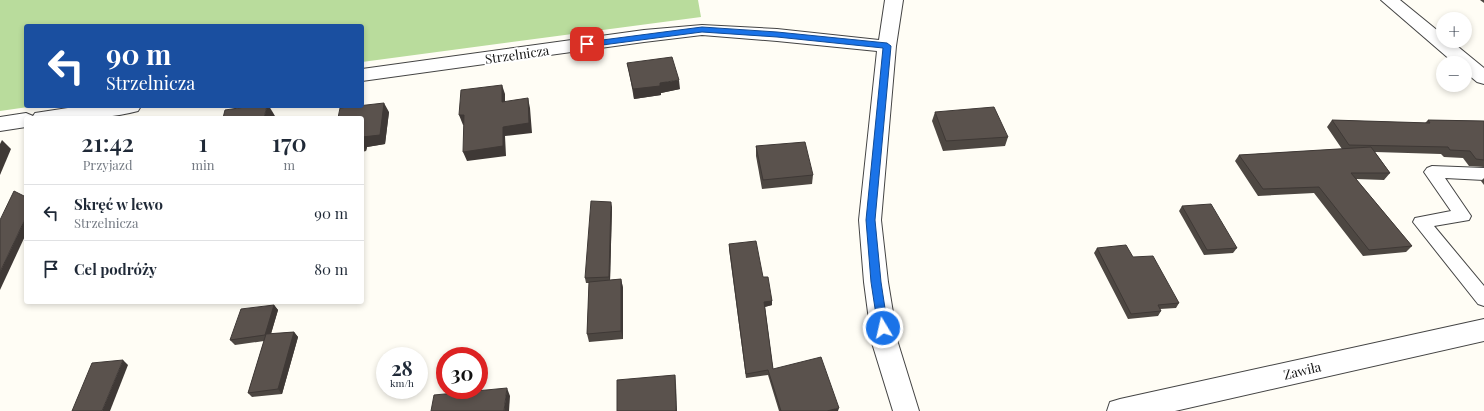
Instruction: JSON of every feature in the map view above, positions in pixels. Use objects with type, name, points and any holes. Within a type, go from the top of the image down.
[{"type":"street","points":[[894,0],[887,46],[870,220],[876,282],[885,343],[906,411]]},
{"type":"street","points":[[1390,0],[1484,78]]},
{"type":"street","name":"Strzelnicza","points":[[364,75],[644,36],[702,30],[777,35],[887,46]]},
{"type":"street","points":[[57,116],[116,108]]},
{"type":"street","points":[[0,124],[24,120]]},
{"type":"street","name":"Zawiła","points":[[1120,411],[1484,330]]},
{"type":"lane","points":[[1484,174],[1432,172],[1463,216],[1421,222],[1484,298]]},
{"type":"green space","points":[[0,0],[698,0],[701,17],[364,62],[364,24],[24,24],[24,108],[0,111]]},
{"type":"building","points":[[672,57],[679,80],[660,83],[660,86],[633,89],[627,63]]},
{"type":"building","points":[[502,85],[502,102],[528,98],[529,123],[503,127],[503,146],[463,152],[464,115],[459,115],[461,90]]},
{"type":"building","points":[[384,103],[380,135],[364,137],[364,116],[338,116],[340,108],[364,108],[364,105]]},
{"type":"building","points":[[994,107],[1008,137],[946,141],[935,112]]},
{"type":"building","points":[[238,108],[266,108],[264,116],[224,116],[225,110]]},
{"type":"building","points":[[1332,120],[1430,123],[1428,120],[1484,121],[1484,160],[1476,159],[1470,151],[1450,150],[1448,147],[1349,145]]},
{"type":"building","points":[[805,142],[813,175],[763,180],[756,146]]},
{"type":"building","points":[[1371,147],[1390,173],[1351,173],[1412,246],[1369,250],[1319,187],[1263,189],[1239,155]]},
{"type":"building","points":[[14,191],[24,196],[24,221],[0,272],[0,220]]},
{"type":"building","points":[[591,201],[611,202],[609,277],[585,278]]},
{"type":"building","points":[[1211,204],[1237,248],[1207,250],[1182,206]]},
{"type":"building","points":[[756,241],[763,277],[768,277],[772,301],[764,302],[773,369],[821,357],[839,408],[827,411],[781,411],[768,370],[746,374],[729,244]]},
{"type":"building","points":[[1126,245],[1133,257],[1153,256],[1179,303],[1158,305],[1161,311],[1131,314],[1097,248]]},
{"type":"building","points":[[621,279],[621,331],[587,334],[589,282]]},
{"type":"building","points":[[274,305],[265,335],[230,340],[241,309]]},
{"type":"building","points":[[294,332],[278,389],[248,393],[266,334]]},
{"type":"building","points":[[123,360],[102,411],[72,411],[92,363]]},
{"type":"building","points":[[675,375],[676,411],[617,411],[617,380]]},
{"type":"building","points":[[507,388],[504,411],[431,411],[434,395],[436,395],[436,399],[488,399],[488,390]]},
{"type":"route","points":[[587,44],[674,32],[702,30],[777,35],[887,46],[880,131],[870,220],[876,282],[883,328]]}]
